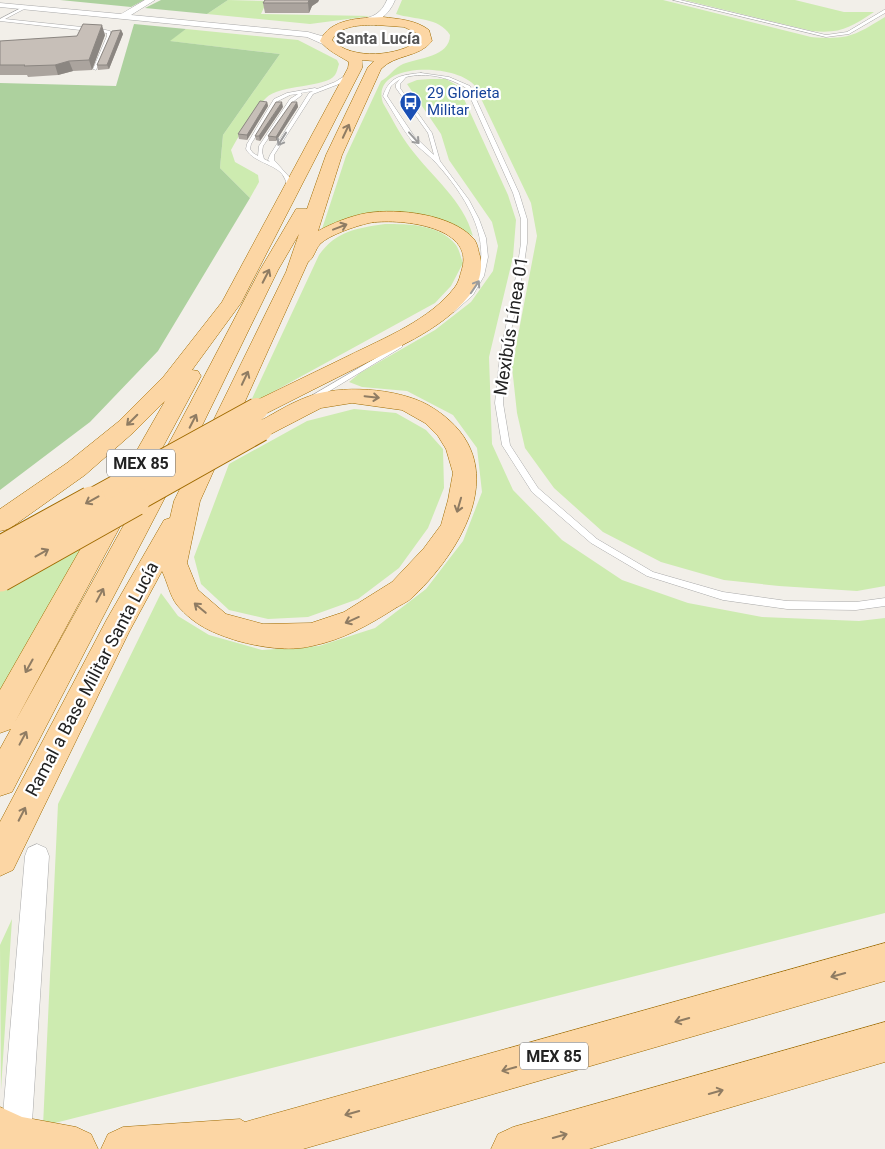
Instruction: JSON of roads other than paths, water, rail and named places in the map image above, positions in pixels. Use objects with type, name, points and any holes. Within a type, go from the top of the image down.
[{"type":"main road","points":[[0,522],[76,469],[126,426],[172,381],[230,303],[352,73],[356,60],[327,43],[326,38],[330,33],[348,25],[362,22],[391,22],[412,26],[425,33],[426,41],[415,50],[382,60],[375,67],[334,156],[269,270],[186,434],[0,781]]},
{"type":"main road","points":[[342,52],[366,56],[394,55]]},
{"type":"main road","points":[[295,272],[334,156]]},
{"type":"main road","points":[[0,551],[259,420],[316,402],[352,396],[378,398],[409,404],[433,418],[447,431],[458,449],[465,473],[462,500],[453,527],[434,555],[402,590],[354,620],[311,635],[263,636],[217,623],[186,597],[173,563],[187,502],[295,272],[314,240],[338,227],[368,218],[397,217],[426,220],[453,230],[468,242],[473,262],[466,286],[450,305],[400,338],[259,420],[0,577]]},
{"type":"main road","name":"MEX 85","points":[[0,719],[230,303]]},
{"type":"main road","name":"Ramal a Base Militar Santa Lucía","points":[[0,858],[117,627],[187,502]]},
{"type":"main road","name":"MEX 85","points":[[240,1145],[885,962]]},
{"type":"main road","points":[[513,1149],[885,1042]]},
{"type":"main road","points":[[838,1057],[885,1048]]},
{"type":"main road","points":[[8,1134],[76,1149]]},
{"type":"main road","points":[[123,1149],[240,1145]]},
{"type":"street","points":[[122,17],[151,0]]},
{"type":"street","points":[[362,22],[380,17],[388,9],[391,0]]},
{"type":"street","points":[[25,4],[122,17],[308,35],[322,39],[327,43]]},
{"type":"street","points":[[0,5],[25,4],[131,11],[315,28]]},
{"type":"street","points":[[388,9],[389,15],[392,18],[412,26]]},
{"type":"street","points":[[324,28],[348,25]]},
{"type":"street","points":[[8,1134],[37,856]]},
{"type":"lane","points":[[675,0],[826,36],[848,33],[885,11]]},
{"type":"lane","points":[[0,20],[25,4]]},
{"type":"lane","points":[[0,20],[109,32],[95,70]]},
{"type":"lane","points":[[274,166],[271,160],[272,155],[311,93],[337,84],[352,73]]},
{"type":"lane","name":"Mexibús Línea 01","points":[[259,420],[422,332],[465,302],[481,278],[486,261],[484,242],[481,227],[472,208],[439,164],[412,137],[385,96],[387,86],[392,81],[406,76],[442,75],[453,78],[468,87],[516,193],[524,219],[524,243],[503,356],[499,403],[506,445],[535,490],[594,541],[650,574],[723,596],[787,604],[856,606],[885,602]]},
{"type":"lane","name":"Mexibús Línea 01","points":[[406,76],[398,84],[398,88],[430,134],[439,164]]},
{"type":"lane","points":[[286,198],[289,186],[288,179],[274,166],[251,154],[248,149],[276,100],[289,94],[328,87]]},
{"type":"lane","points":[[262,160],[261,146],[292,100],[308,91]]},
{"type":"lane","points":[[466,286],[480,262],[484,242]]},
{"type":"place","name":"29 Glorieta Militar","points":[[411,121]]},
{"type":"district","name":"Santa Lucía","points":[[378,38]]}]
